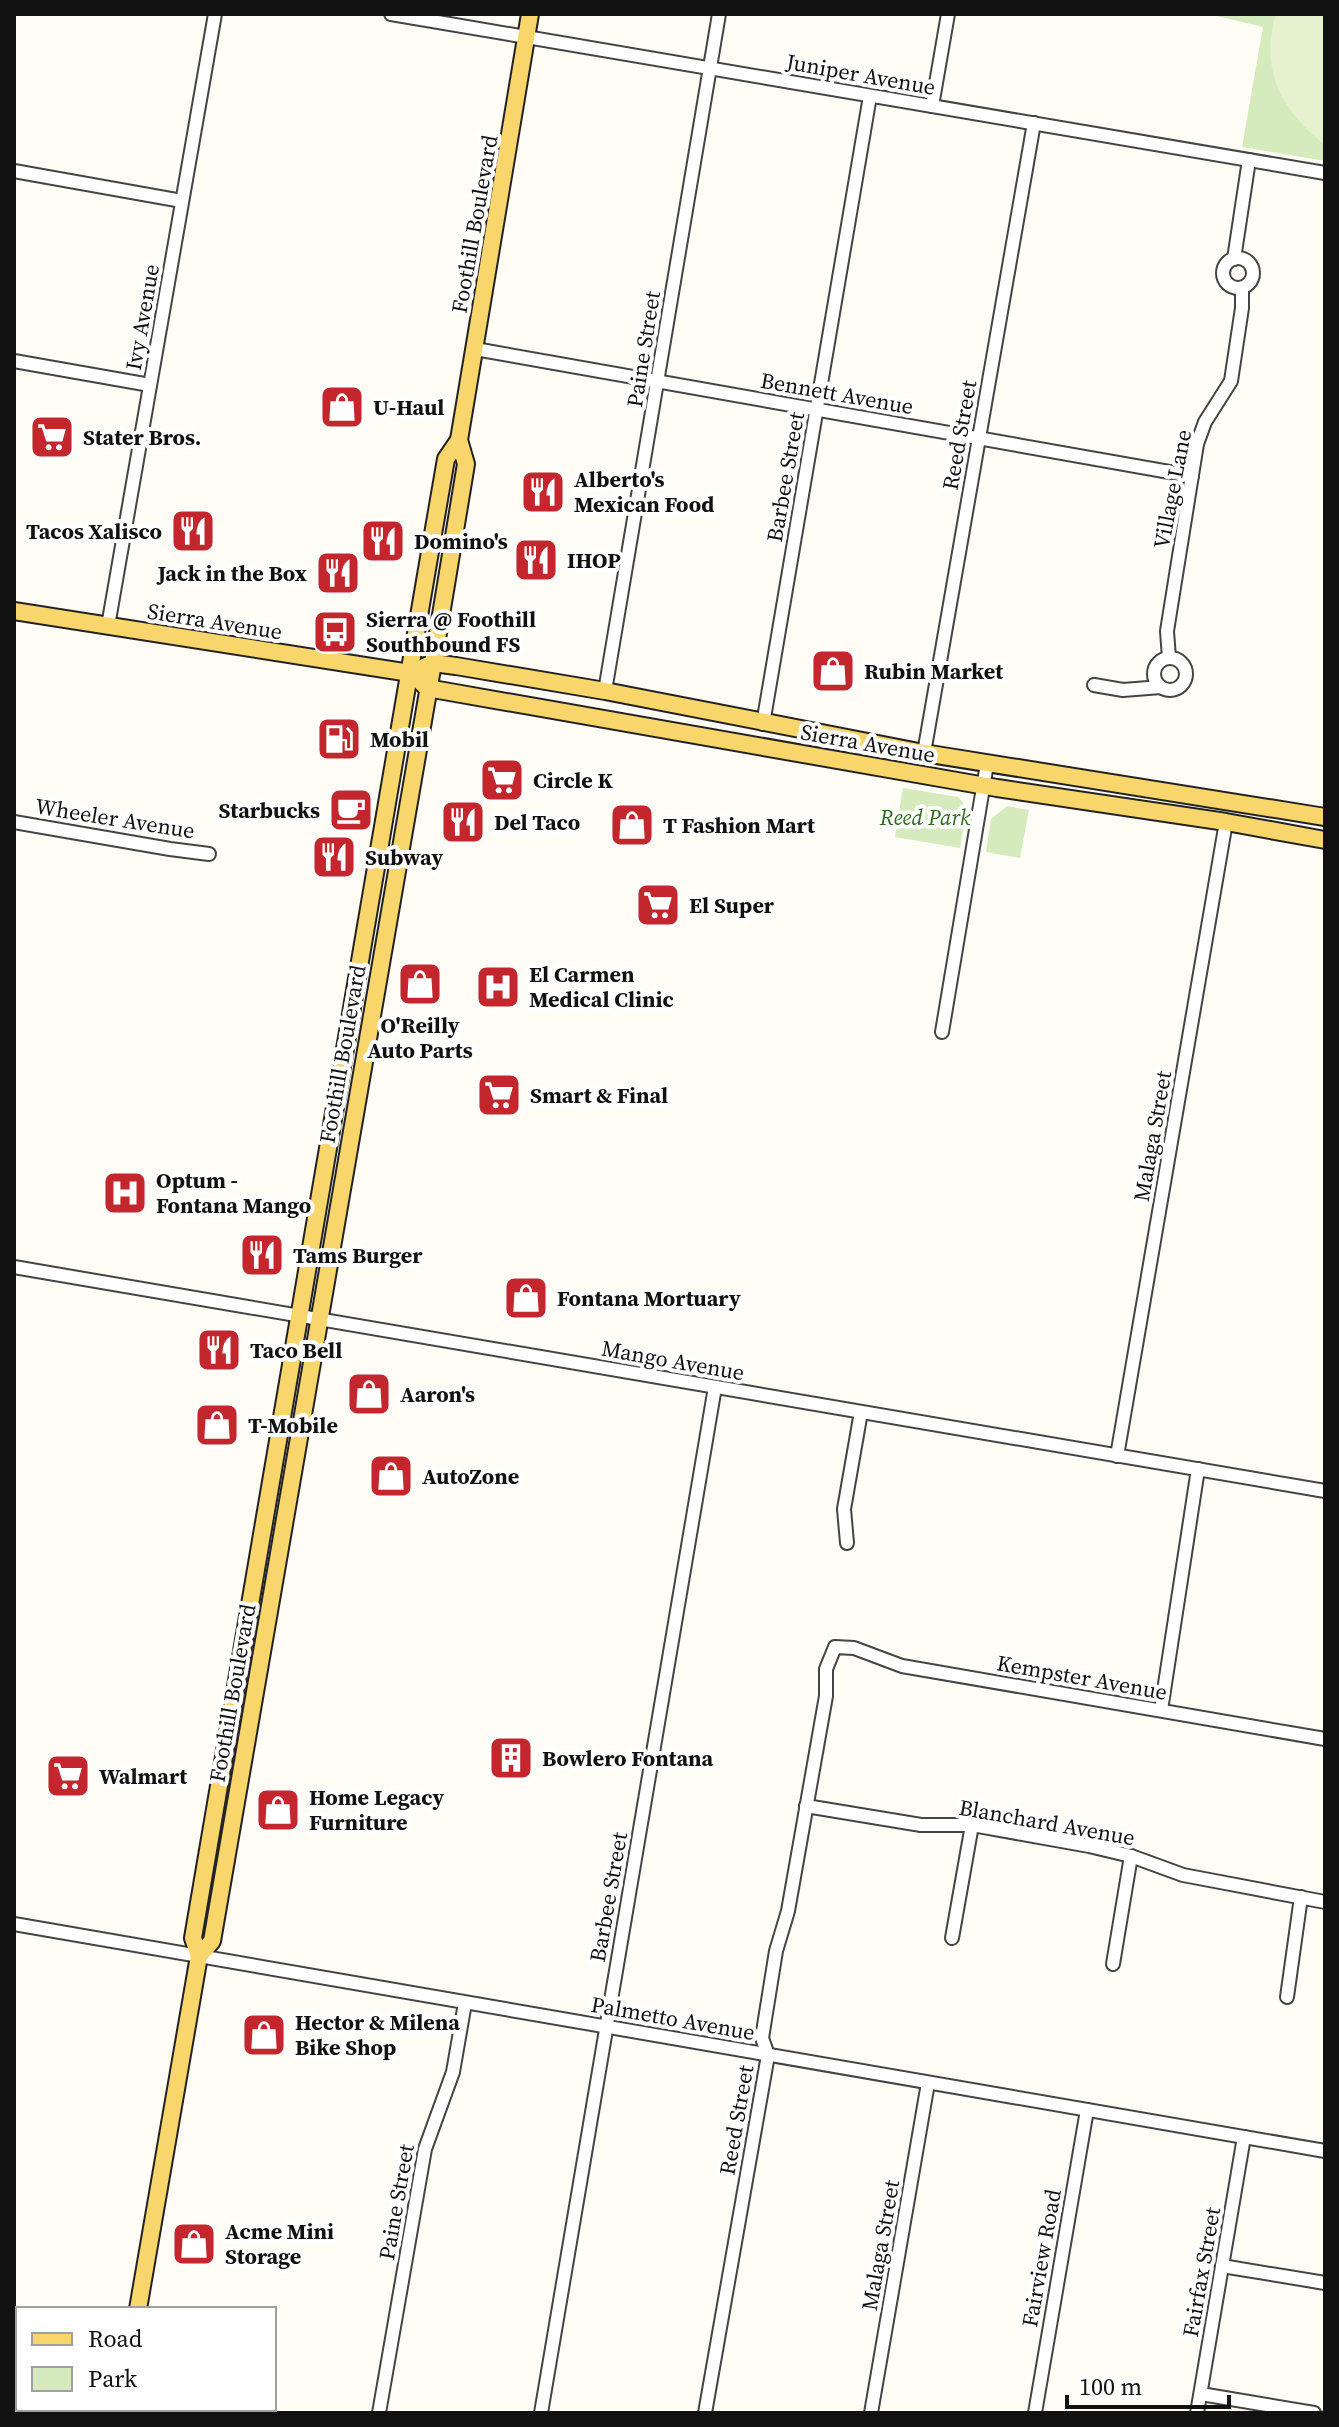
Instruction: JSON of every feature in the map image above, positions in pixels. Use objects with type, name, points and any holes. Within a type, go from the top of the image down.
[{"type":"main road","name":"Foothill Boulevard","points":[[138,2307],[199,1956],[193,1937],[446,459],[459,440],[530,14]]},
{"type":"main road","name":"Foothill Boulevard","points":[[199,1956],[212,1941],[433,663],[466,464],[459,440]]},
{"type":"main road","name":"Sierra Avenue","points":[[14,611],[410,673]]},
{"type":"main road","name":"Sierra Avenue","points":[[433,663],[605,691],[763,724],[987,764],[1325,817]]},
{"type":"main road","points":[[427,688],[410,673],[433,663]]},
{"type":"main road","name":"Sierra Avenue","points":[[427,688],[984,785],[1325,840]]},
{"type":"main road","points":[[251,1602],[269,1606]]},
{"type":"street","name":"Ivy Avenue","points":[[108,626],[215,14]]},
{"type":"street","name":"Juniper Avenue","points":[[391,14],[1325,173]]},
{"type":"street","name":"Paine Street","points":[[605,691],[719,14]]},
{"type":"street","points":[[932,106],[948,14]]},
{"type":"street","name":"Barbee Street","points":[[763,724],[870,96]]},
{"type":"street","name":"Reed Street","points":[[924,753],[1034,123]]},
{"type":"street","points":[[1234,259],[1249,160]]},
{"type":"street","points":[[14,171],[182,201]]},
{"type":"street","points":[[1234,259],[1242,259],[1252,267],[1252,280],[1242,288],[1232,287],[1225,280],[1226,265],[1234,259]]},
{"type":"street","name":"Village Lane","points":[[1169,658],[1167,631],[1197,444],[1205,422],[1231,381],[1242,288]]},
{"type":"street","name":"Bennett Avenue","points":[[475,349],[1192,476]]},
{"type":"street","points":[[14,361],[150,385]]},
{"type":"street","points":[[1094,685],[1123,690],[1175,689],[1185,678],[1182,663],[1169,658],[1160,661],[1155,669],[1155,679],[1161,687]]},
{"type":"street","points":[[942,1032],[987,764]]},
{"type":"street","name":"Wheeler Avenue","points":[[14,822],[209,854]]},
{"type":"street","name":"Malaga Street","points":[[1117,1456],[1226,822]]},
{"type":"street","name":"Mango Avenue","points":[[14,1267],[1325,1491]]},
{"type":"street","name":"Barbee Street","points":[[541,2413],[715,1387]]},
{"type":"street","points":[[847,1543],[844,1509],[861,1412]]},
{"type":"street","points":[[1161,1710],[1198,1469]]},
{"type":"street","name":"Reed Street","points":[[705,2413],[768,2055],[762,2038],[776,1951],[788,1911],[826,1696],[826,1669],[835,1647]]},
{"type":"street","name":"Kempster Avenue","points":[[835,1647],[854,1648],[902,1666],[1325,1739]]},
{"type":"street","name":"Blanchard Avenue","points":[[806,1806],[921,1825],[972,1825],[1089,1846],[1131,1856],[1183,1875],[1325,1902]]},
{"type":"street","points":[[952,1938],[972,1825]]},
{"type":"street","points":[[1113,1964],[1131,1856]]},
{"type":"street","points":[[1287,1997],[1301,1897]]},
{"type":"street","name":"Palmetto Avenue","points":[[14,1924],[1325,2151]]},
{"type":"street","name":"Paine Street","points":[[379,2413],[425,2149],[453,2072],[465,2003]]},
{"type":"street","name":"Malaga Street","points":[[871,2413],[928,2083]]},
{"type":"street","name":"Fairview Road","points":[[1035,2413],[1087,2110]]},
{"type":"street","name":"Fairfax Street","points":[[1197,2413],[1244,2137]]},
{"type":"street","points":[[1222,2266],[1325,2283]]},
{"type":"street","points":[[1201,2394],[1314,2413]]},
{"type":"green space","points":[[1208,14],[1325,14],[1325,161],[1242,147],[1263,27]]},
{"type":"green space","points":[[1276,14],[1325,14],[1325,145],[1297,118],[1278,88],[1270,53]]},
{"type":"green space","name":"Reed Park","points":[[903,788],[958,797],[967,807],[960,848],[895,837]]},
{"type":"green space","name":"Reed Park","points":[[1007,806],[1029,810],[1020,858],[986,852],[991,819]]},
{"type":"place","name":"U-Haul","points":[[342,407]]},
{"type":"place","name":"Stater Bros.","points":[[52,437]]},
{"type":"place","name":"Alberto's Mexican Food","points":[[543,492]]},
{"type":"place","name":"Tacos Xalisco","points":[[193,531]]},
{"type":"place","name":"Domino's","points":[[383,541]]},
{"type":"place","name":"IHOP","points":[[536,560]]},
{"type":"place","name":"Jack in the Box","points":[[338,573]]},
{"type":"place","name":"Sierra @ Foothill Southbound FS","points":[[335,632]]},
{"type":"place","name":"Rubin Market","points":[[833,671]]},
{"type":"place","name":"Mobil","points":[[339,739]]},
{"type":"place","name":"Circle K","points":[[502,780]]},
{"type":"place","name":"Starbucks","points":[[351,810]]},
{"type":"place","name":"Del Taco","points":[[463,822]]},
{"type":"place","name":"T Fashion Mart","points":[[632,825]]},
{"type":"place","name":"Subway","points":[[334,857]]},
{"type":"place","name":"El Super","points":[[658,905]]},
{"type":"place","name":"O'Reilly Auto Parts","points":[[420,984]]},
{"type":"place","name":"El Carmen Medical Clinic","points":[[498,987]]},
{"type":"place","name":"Smart & Final","points":[[499,1095]]},
{"type":"place","name":"Optum - Fontana Mango","points":[[125,1193]]},
{"type":"place","name":"Tams Burger","points":[[262,1255]]},
{"type":"place","name":"Fontana Mortuary","points":[[526,1298]]},
{"type":"place","name":"Taco Bell","points":[[219,1350]]},
{"type":"place","name":"Aaron's","points":[[369,1394]]},
{"type":"place","name":"T-Mobile","points":[[217,1425]]},
{"type":"place","name":"AutoZone","points":[[391,1476]]},
{"type":"place","name":"Bowlero Fontana","points":[[511,1758]]},
{"type":"place","name":"Walmart","points":[[68,1776]]},
{"type":"place","name":"Home Legacy Furniture","points":[[278,1810]]},
{"type":"place","name":"Hector & Milena Bike Shop","points":[[264,2035]]},
{"type":"place","name":"Acme Mini Storage","points":[[194,2244]]}]
